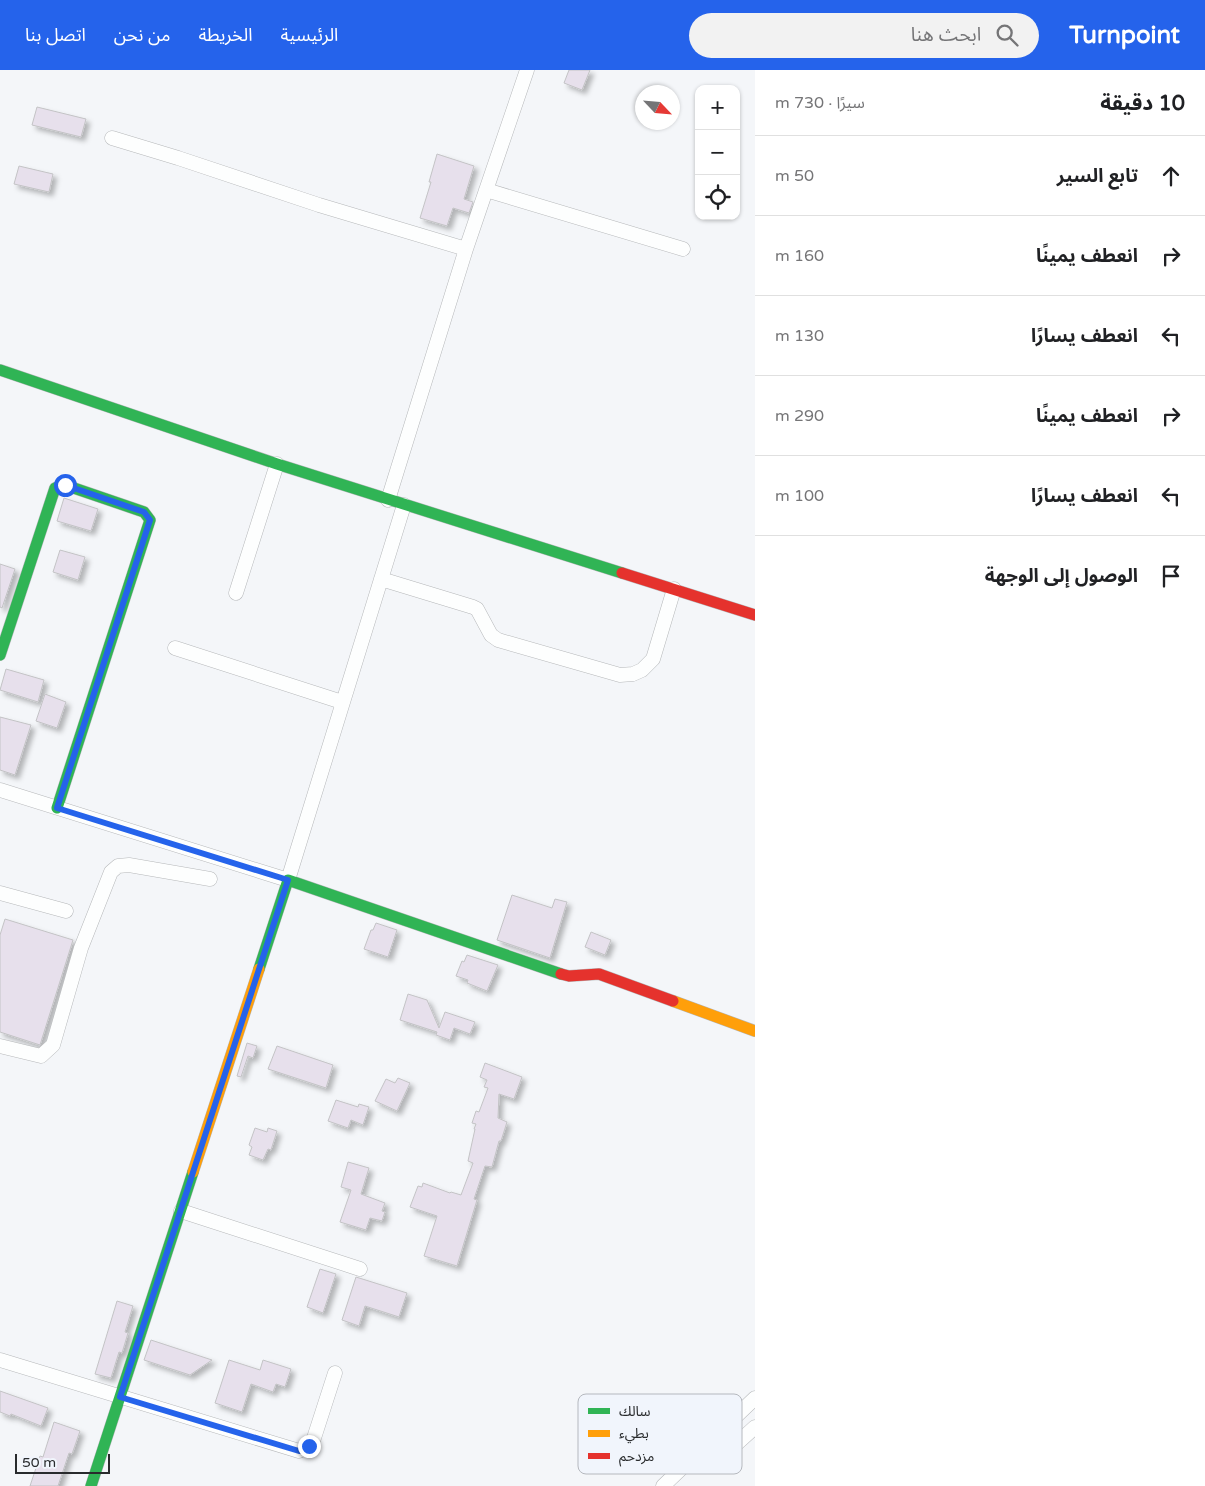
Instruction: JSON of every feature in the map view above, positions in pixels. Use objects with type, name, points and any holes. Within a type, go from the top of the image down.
[{"type":"street","points":[[388,500],[466,249],[527,70]]},
{"type":"street","points":[[112,138],[319,205],[466,249]]},
{"type":"street","points":[[486,190],[684,248]]},
{"type":"street","points":[[0,370],[277,464],[755,615]]},
{"type":"street","points":[[236,593],[277,464]]},
{"type":"street","points":[[0,655],[55,488],[65,485],[144,512],[150,520],[57,808]]},
{"type":"street","points":[[91,1486],[288,880],[404,505]]},
{"type":"street","points":[[381,578],[473,607],[480,614],[491,635],[498,640],[620,675],[633,674],[642,670],[653,659],[674,589]]},
{"type":"street","points":[[175,648],[342,702]]},
{"type":"street","points":[[0,790],[288,880],[554,972],[569,976],[599,974],[755,1031]]},
{"type":"street","points":[[0,1046],[42,1056],[53,1045],[81,948],[111,872],[118,866],[129,865],[210,879]]},
{"type":"street","points":[[0,893],[66,911]]},
{"type":"street","points":[[181,1212],[360,1269]]},
{"type":"street","points":[[0,1360],[299,1451],[309,1446],[314,1438],[335,1373]]},
{"type":"street","points":[[742,1410],[755,1398]]},
{"type":"street","points":[[742,1439],[755,1427]]},
{"type":"street","points":[[663,1486],[676,1474]]},
{"type":"building","points":[[569,70],[590,70],[582,90],[564,83]]},
{"type":"building","points":[[37,107],[86,119],[81,137],[32,125]]},
{"type":"building","points":[[437,154],[474,166],[464,199],[473,202],[469,213],[453,208],[447,226],[420,218]]},
{"type":"building","points":[[19,166],[53,174],[49,192],[14,184]]},
{"type":"building","points":[[64,498],[98,509],[91,531],[57,521]]},
{"type":"building","points":[[60,550],[85,557],[78,580],[53,572]]},
{"type":"building","points":[[0,564],[15,569],[2,608],[0,607]]},
{"type":"building","points":[[6,669],[44,680],[38,702],[0,690]]},
{"type":"building","points":[[45,694],[66,702],[57,728],[36,721]]},
{"type":"building","points":[[0,717],[31,725],[15,775],[0,770]]},
{"type":"building","points":[[512,895],[552,908],[555,899],[567,902],[550,958],[497,940]]},
{"type":"building","points":[[5,919],[73,940],[40,1045],[0,1032],[0,935]]},
{"type":"building","points":[[376,923],[397,930],[388,957],[364,949],[371,930],[373,930]]},
{"type":"building","points":[[591,932],[611,940],[605,955],[585,947]]},
{"type":"building","points":[[467,955],[498,965],[487,991],[467,983],[468,980],[456,976],[462,961],[464,962]]},
{"type":"building","points":[[408,994],[427,1000],[439,1028],[445,1012],[475,1022],[470,1034],[454,1028],[450,1040],[436,1035],[437,1032],[400,1020]]},
{"type":"building","points":[[247,1043],[257,1046],[253,1058],[248,1056],[241,1077],[237,1076]]},
{"type":"building","points":[[277,1046],[333,1065],[326,1088],[268,1069]]},
{"type":"building","points":[[485,1063],[522,1077],[514,1099],[499,1094],[498,1118],[507,1122],[501,1141],[499,1141],[492,1167],[485,1166],[474,1199],[477,1200],[457,1266],[424,1256],[437,1216],[410,1207],[418,1186],[422,1187],[423,1183],[461,1195],[473,1163],[468,1161],[476,1124],[472,1123],[476,1111],[479,1112],[488,1088],[484,1087],[487,1080],[480,1077]]},
{"type":"building","points":[[398,1078],[410,1083],[397,1111],[375,1101],[386,1079],[395,1083]]},
{"type":"building","points":[[336,1100],[358,1107],[359,1104],[369,1107],[363,1125],[351,1120],[348,1128],[328,1121]]},
{"type":"building","points":[[255,1128],[267,1132],[268,1128],[277,1131],[271,1150],[268,1149],[263,1160],[249,1155],[252,1147],[249,1145]]},
{"type":"building","points":[[348,1162],[369,1168],[361,1194],[385,1203],[382,1211],[385,1212],[382,1221],[370,1218],[366,1230],[340,1222],[351,1190],[341,1187]]},
{"type":"building","points":[[320,1269],[336,1274],[323,1313],[307,1307]]},
{"type":"building","points":[[356,1277],[407,1293],[399,1317],[365,1306],[359,1326],[342,1320]]},
{"type":"building","points":[[117,1301],[133,1306],[125,1332],[128,1333],[122,1353],[119,1352],[111,1378],[95,1374]]},
{"type":"building","points":[[151,1340],[212,1360],[190,1375],[144,1360]]},
{"type":"building","points":[[229,1360],[260,1370],[263,1360],[291,1369],[285,1387],[276,1384],[273,1392],[251,1384],[242,1412],[215,1403]]},
{"type":"building","points":[[0,1391],[48,1408],[41,1426],[11,1414],[10,1416],[0,1412]]},
{"type":"building","points":[[54,1422],[80,1431],[72,1454],[69,1453],[58,1486],[30,1486],[40,1456],[43,1457]]},
{"type":"traffic: fast","points":[[0,370],[277,464],[622,573]]},
{"type":"traffic: fast","points":[[0,655],[55,488],[65,485],[144,512],[150,520],[57,808]]},
{"type":"traffic: fast","points":[[259,969],[288,880],[561,974]]},
{"type":"traffic: fast","points":[[91,1486],[193,1172]]},
{"type":"traffic: slow","points":[[193,1172],[259,969]]},
{"type":"traffic: slow","points":[[673,1001],[755,1031]]},
{"type":"traffic: jam","points":[[622,573],[755,615]]},
{"type":"traffic: jam","points":[[561,974],[569,976],[599,974],[673,1001]]},
{"type":"route","points":[[65,485],[144,512],[150,520],[57,808],[288,880],[120,1397],[299,1451],[309,1446]]}]
